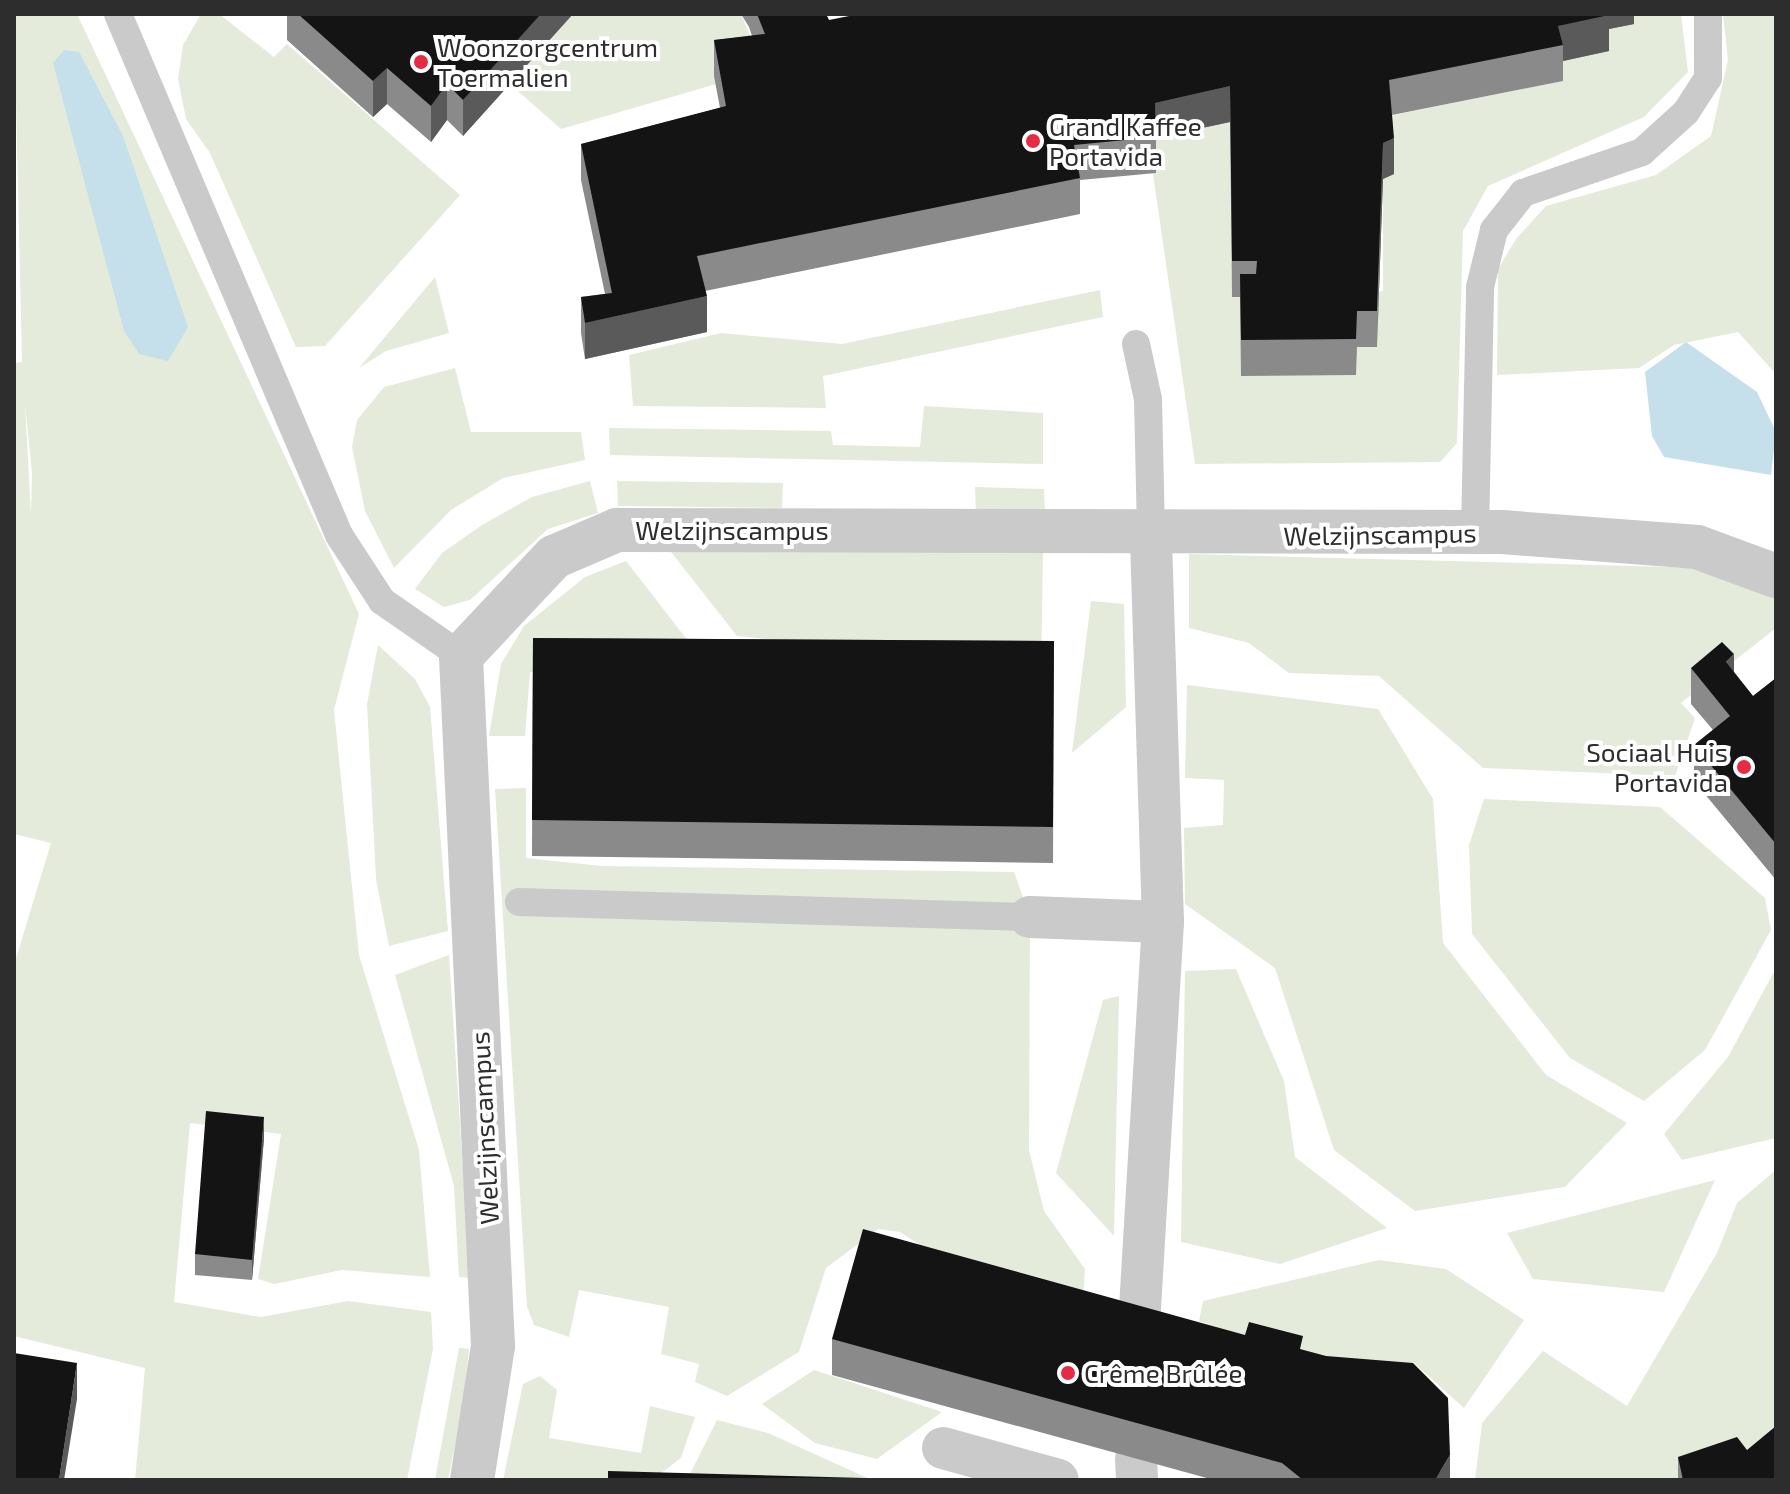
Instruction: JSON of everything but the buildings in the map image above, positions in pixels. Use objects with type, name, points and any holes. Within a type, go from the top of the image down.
[{"type":"street","name":"Welzijnscampus","points":[[472,1480],[493,1346],[461,656],[554,557],[617,530],[1151,536],[1475,533],[1697,547],[1776,576]]},
{"type":"street","points":[[1138,1342],[1163,922],[1151,536]]},
{"type":"street","points":[[1030,917],[1163,922]]},
{"type":"street","points":[[943,1448],[1058,1480]]},
{"type":"lane","points":[[1475,533],[1480,287],[1494,230],[1523,193],[1642,152],[1686,112],[1708,78],[1708,14]]},
{"type":"lane","points":[[123,16],[339,535],[382,601],[461,656]]},
{"type":"lane","points":[[1136,344],[1148,399],[1151,536]]},
{"type":"lane","points":[[519,902],[1030,917]]},
{"type":"green space","points":[[14,14],[77,14],[359,614],[334,710],[359,955],[419,1150],[430,1277],[342,1270],[274,1284],[258,1279],[281,1134],[190,1123],[174,1302],[261,1317],[348,1301],[431,1312],[433,1349],[407,1480],[135,1480],[145,1368],[14,1336],[14,965],[51,843],[14,834],[14,363],[22,362]],"holes":[[[25,404],[32,473],[31,515]]]},
{"type":"green space","points":[[201,14],[219,14],[274,57],[287,44],[460,195],[325,346],[296,347],[210,153],[186,119],[178,79],[183,45]]},
{"type":"green space","points":[[573,14],[741,14],[765,70],[561,129],[510,84]]},
{"type":"green space","points":[[1632,14],[1681,14],[1688,72],[1644,117],[1488,186],[1463,231],[1457,443],[1440,462],[1195,464],[1153,174],[1155,139],[1230,122],[1232,296],[1257,297],[1357,347],[1375,292],[1383,291],[1383,179],[1394,174],[1389,116],[1562,81],[1558,62],[1609,51],[1604,30],[1633,24]]},
{"type":"green space","points":[[1723,14],[1776,14],[1776,374],[1738,332],[1674,345],[1639,368],[1497,375],[1498,269],[1516,239],[1546,206],[1656,175],[1711,136],[1728,60]]},
{"type":"green space","points":[[435,277],[449,333],[386,351],[359,368]]},
{"type":"green space","points":[[1100,290],[1103,317],[823,376],[826,408],[633,406],[629,355],[721,333],[842,344]]},
{"type":"green space","points":[[455,368],[471,432],[581,432],[585,460],[503,478],[451,510],[394,568],[365,511],[352,447],[357,420],[384,387]]},
{"type":"green space","points":[[924,406],[1043,413],[1043,464],[610,455],[609,428],[831,431],[833,445],[920,447]]},
{"type":"green space","points":[[590,481],[598,513],[548,529],[470,600],[444,607],[415,589],[442,553],[482,525],[532,497]]},
{"type":"green space","points":[[617,481],[783,483],[782,508],[618,506]]},
{"type":"green space","points":[[975,487],[1044,489],[1045,515],[976,515]]},
{"type":"green space","points":[[664,543],[1043,552],[1041,676],[958,659],[737,636]]},
{"type":"green space","points":[[1189,554],[1707,568],[1776,595],[1776,628],[1681,703],[1695,718],[1675,776],[1483,768],[1379,676],[1289,673],[1249,643],[1189,628]]},
{"type":"green space","points":[[626,561],[713,673],[530,672],[525,736],[489,736],[501,664],[524,626],[585,577]]},
{"type":"green space","points":[[1091,601],[1124,604],[1126,707],[1072,753]]},
{"type":"green space","points":[[378,645],[415,679],[430,707],[448,931],[389,946],[376,879],[367,704]]},
{"type":"green space","points":[[1187,685],[1378,709],[1433,799],[1443,943],[1546,1075],[1627,1123],[1565,1187],[1415,1211],[1334,1150],[1275,968],[1185,904],[1184,828],[1223,825],[1224,780],[1185,778]]},
{"type":"green space","points":[[526,788],[526,858],[602,866],[1014,872],[1030,917],[1029,1150],[1044,1211],[1085,1269],[1082,1316],[997,1296],[900,1232],[878,1229],[826,1268],[799,1352],[727,1396],[695,1382],[699,1364],[661,1354],[669,1307],[579,1290],[569,1337],[534,1325],[527,1307],[495,789]]},
{"type":"green space","points":[[1484,799],[1660,807],[1765,898],[1771,930],[1705,1050],[1644,1101],[1570,1058],[1472,934],[1469,845]]},
{"type":"green space","points":[[449,955],[470,1278],[459,1277],[454,1186],[395,975]]},
{"type":"green space","points":[[1776,968],[1776,1138],[1682,1160],[1664,1134],[1728,1057]]},
{"type":"green space","points":[[1236,969],[1284,1081],[1295,1157],[1387,1228],[1280,1264],[1181,1242],[1185,971]]},
{"type":"green space","points":[[1119,996],[1114,1236],[1056,1173],[1103,1000]]},
{"type":"green space","points":[[1776,1170],[1776,1447],[1679,1480],[1475,1480],[1482,1423],[1543,1351],[1627,1406],[1717,1253],[1737,1203]]},
{"type":"green space","points":[[1715,1180],[1664,1292],[1533,1279],[1507,1233]]},
{"type":"green space","points":[[1379,1260],[1446,1269],[1524,1320],[1464,1408],[1414,1363],[1322,1363],[1199,1321],[1203,1301]]},
{"type":"green space","points":[[459,1348],[469,1349],[463,1406],[448,1480],[435,1480]]},
{"type":"green space","points":[[814,1370],[942,1412],[877,1459],[815,1443],[762,1404]]},
{"type":"green space","points":[[540,1376],[557,1390],[549,1438],[641,1453],[650,1406],[695,1417],[681,1458],[652,1480],[503,1480],[523,1384]]},
{"type":"green space","points":[[717,1420],[768,1433],[872,1480],[679,1480],[691,1472]]},
{"type":"water","points":[[64,50],[79,52],[123,136],[188,327],[168,361],[139,354],[124,331],[53,63]]},
{"type":"water","points":[[1686,342],[1757,392],[1776,432],[1771,475],[1664,457],[1652,436],[1645,372]]},
{"type":"place","name":"Woonzorgcentrum Toermalien","points":[[421,62]]},
{"type":"place","name":"Grand Kaffee Portavida","points":[[1033,141]]},
{"type":"place","name":"Sociaal Huis Portavida","points":[[1744,767]]},
{"type":"place","name":"Crême Brûlée","points":[[1068,1373]]}]
